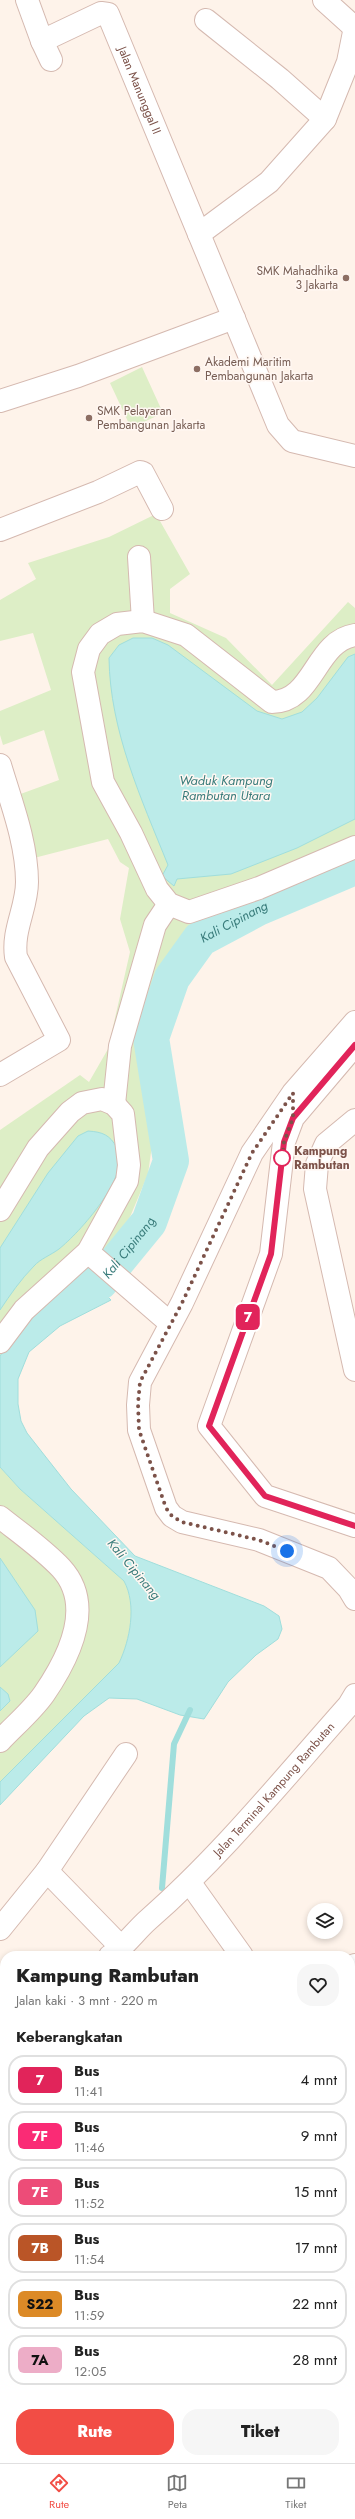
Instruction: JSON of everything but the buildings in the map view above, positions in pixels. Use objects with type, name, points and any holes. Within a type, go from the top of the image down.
[{"type":"street","points":[[27,0],[42,41],[51,60]]},
{"type":"street","points":[[199,234],[269,182],[301,149],[325,119],[352,66],[355,28],[324,0]]},
{"type":"street","name":"Jalan Manunggal II","points":[[42,41],[101,13],[108,14],[278,425],[292,441],[308,446],[343,451],[355,456]]},
{"type":"street","points":[[206,20],[280,79],[325,119]]},
{"type":"street","points":[[0,401],[78,376],[234,318]]},
{"type":"street","points":[[0,530],[98,492],[136,473],[143,474],[162,509]]},
{"type":"street","points":[[139,557],[143,621]]},
{"type":"street","points":[[355,635],[334,645],[298,694],[283,702],[272,702],[186,635],[143,621],[117,624],[100,634],[89,649],[83,672],[103,782],[131,833],[157,889],[169,904],[189,912],[259,888],[355,847]]},
{"type":"street","points":[[0,765],[3,789],[24,851],[27,882],[15,938],[16,957],[59,1040],[0,1076]]},
{"type":"street","points":[[114,1104],[120,1046],[155,924],[169,904]]},
{"type":"street","points":[[355,1022],[293,1093],[252,1153],[203,1260],[140,1382],[138,1404],[139,1430],[166,1508],[172,1516],[182,1522],[259,1540],[329,1568],[349,1589],[355,1599]]},
{"type":"street","points":[[355,1045],[293,1118],[284,1142],[271,1254],[209,1426],[265,1496],[355,1526]]},
{"type":"street","points":[[293,1093],[293,1118]]},
{"type":"street","points":[[0,1210],[14,1184],[38,1148],[70,1112],[82,1103],[92,1099],[102,1099],[114,1104],[123,1114],[126,1128],[129,1165],[127,1181],[92,1256],[24,1310],[0,1342]]},
{"type":"street","points":[[355,1120],[326,1144],[317,1164],[315,1189],[355,1370]]},
{"type":"street","points":[[92,1256],[170,1323]]},
{"type":"street","points":[[0,1517],[62,1569],[74,1592],[78,1617],[73,1641],[43,1694],[0,1741]]},
{"type":"street","name":"Jalan Terminal Kampung Rambutan","points":[[120,1951],[130,1936],[190,1883],[349,1706],[355,1695]]},
{"type":"street","points":[[0,1929],[47,1871],[126,1754]]},
{"type":"street","points":[[47,1871],[115,1951]]},
{"type":"street","points":[[190,1883],[238,1951]]},
{"type":"green space","points":[[142,367],[163,413],[131,428],[110,383]]},
{"type":"green space","points":[[156,514],[190,574],[170,589],[170,613],[226,638],[272,685],[348,602],[355,608],[355,860],[234,907],[198,927],[176,949],[156,987],[141,1036],[144,1080],[153,1138],[148,1174],[130,1217],[88,1277],[65,1291],[40,1310],[14,1337],[0,1356],[0,1130],[80,1075],[89,1082],[108,1049],[130,952],[120,919],[129,868],[120,862],[108,839],[34,858],[15,796],[59,780],[44,730],[3,745],[0,735],[0,711],[51,690],[33,633],[0,641],[0,600],[36,579],[28,563],[109,537]]},
{"type":"green space","points":[[0,1467],[20,1489],[124,1581],[128,1590],[131,1611],[129,1633],[119,1663],[0,1782]]},
{"type":"water","name":"Waduk Kampung Rambutan Utara","points":[[133,638],[152,638],[168,645],[257,711],[282,719],[302,712],[317,698],[348,657],[355,654],[355,819],[297,848],[231,874],[177,879],[174,886],[162,876],[168,865],[129,764],[115,712],[109,658],[119,645]]},
{"type":"water","points":[[88,1131],[106,1135],[112,1140],[117,1148],[120,1159],[117,1173],[111,1188],[79,1230],[59,1249],[39,1261],[34,1266],[20,1282],[0,1310],[0,1248],[48,1173],[78,1136]]},
{"type":"water","points":[[88,1277],[111,1300],[60,1326],[29,1352],[18,1379],[18,1404],[21,1421],[27,1433],[71,1489],[135,1556],[264,1606],[279,1616],[282,1629],[278,1639],[256,1655],[228,1682],[204,1719],[180,1715],[137,1699],[109,1698],[84,1716],[0,1805],[0,1782],[119,1663],[129,1633],[131,1611],[128,1590],[124,1581],[20,1489],[0,1467],[0,1356],[14,1337],[40,1310],[65,1291]]},
{"type":"water","points":[[0,1558],[35,1610],[38,1631],[0,1667]]},
{"type":"water","points":[[0,1687],[8,1694],[10,1701],[0,1711]]},
{"type":"waterway","name":"Kali Cipinang","points":[[51,1308],[100,1282],[149,1222],[171,1161],[151,1038],[172,978],[200,939],[258,908],[355,867]]},
{"type":"waterway","points":[[162,1888],[174,1744],[190,1710]]},
{"type":"bus line","name":"7","points":[[355,1045],[293,1118],[284,1142],[271,1254],[209,1422],[209,1426],[265,1496],[355,1526]]},
{"type":"place","name":"SMK Mahadhika 3 Jakarta","points":[[346,278]]},
{"type":"place","name":"Akademi Maritim Pembangunan Jakarta","points":[[197,369]]},
{"type":"place","name":"SMK Pelayaran Pembangunan Jakarta","points":[[89,418]]},
{"type":"place","name":"Kampung Rambutan","points":[[282,1158]]},
{"type":"route","points":[[282,1158],[282,1161],[284,1142],[293,1118],[293,1093],[252,1153],[227,1211],[182,1303],[170,1323],[140,1382],[138,1404],[139,1430],[166,1508],[172,1516],[182,1522],[259,1540],[287,1551]]}]
